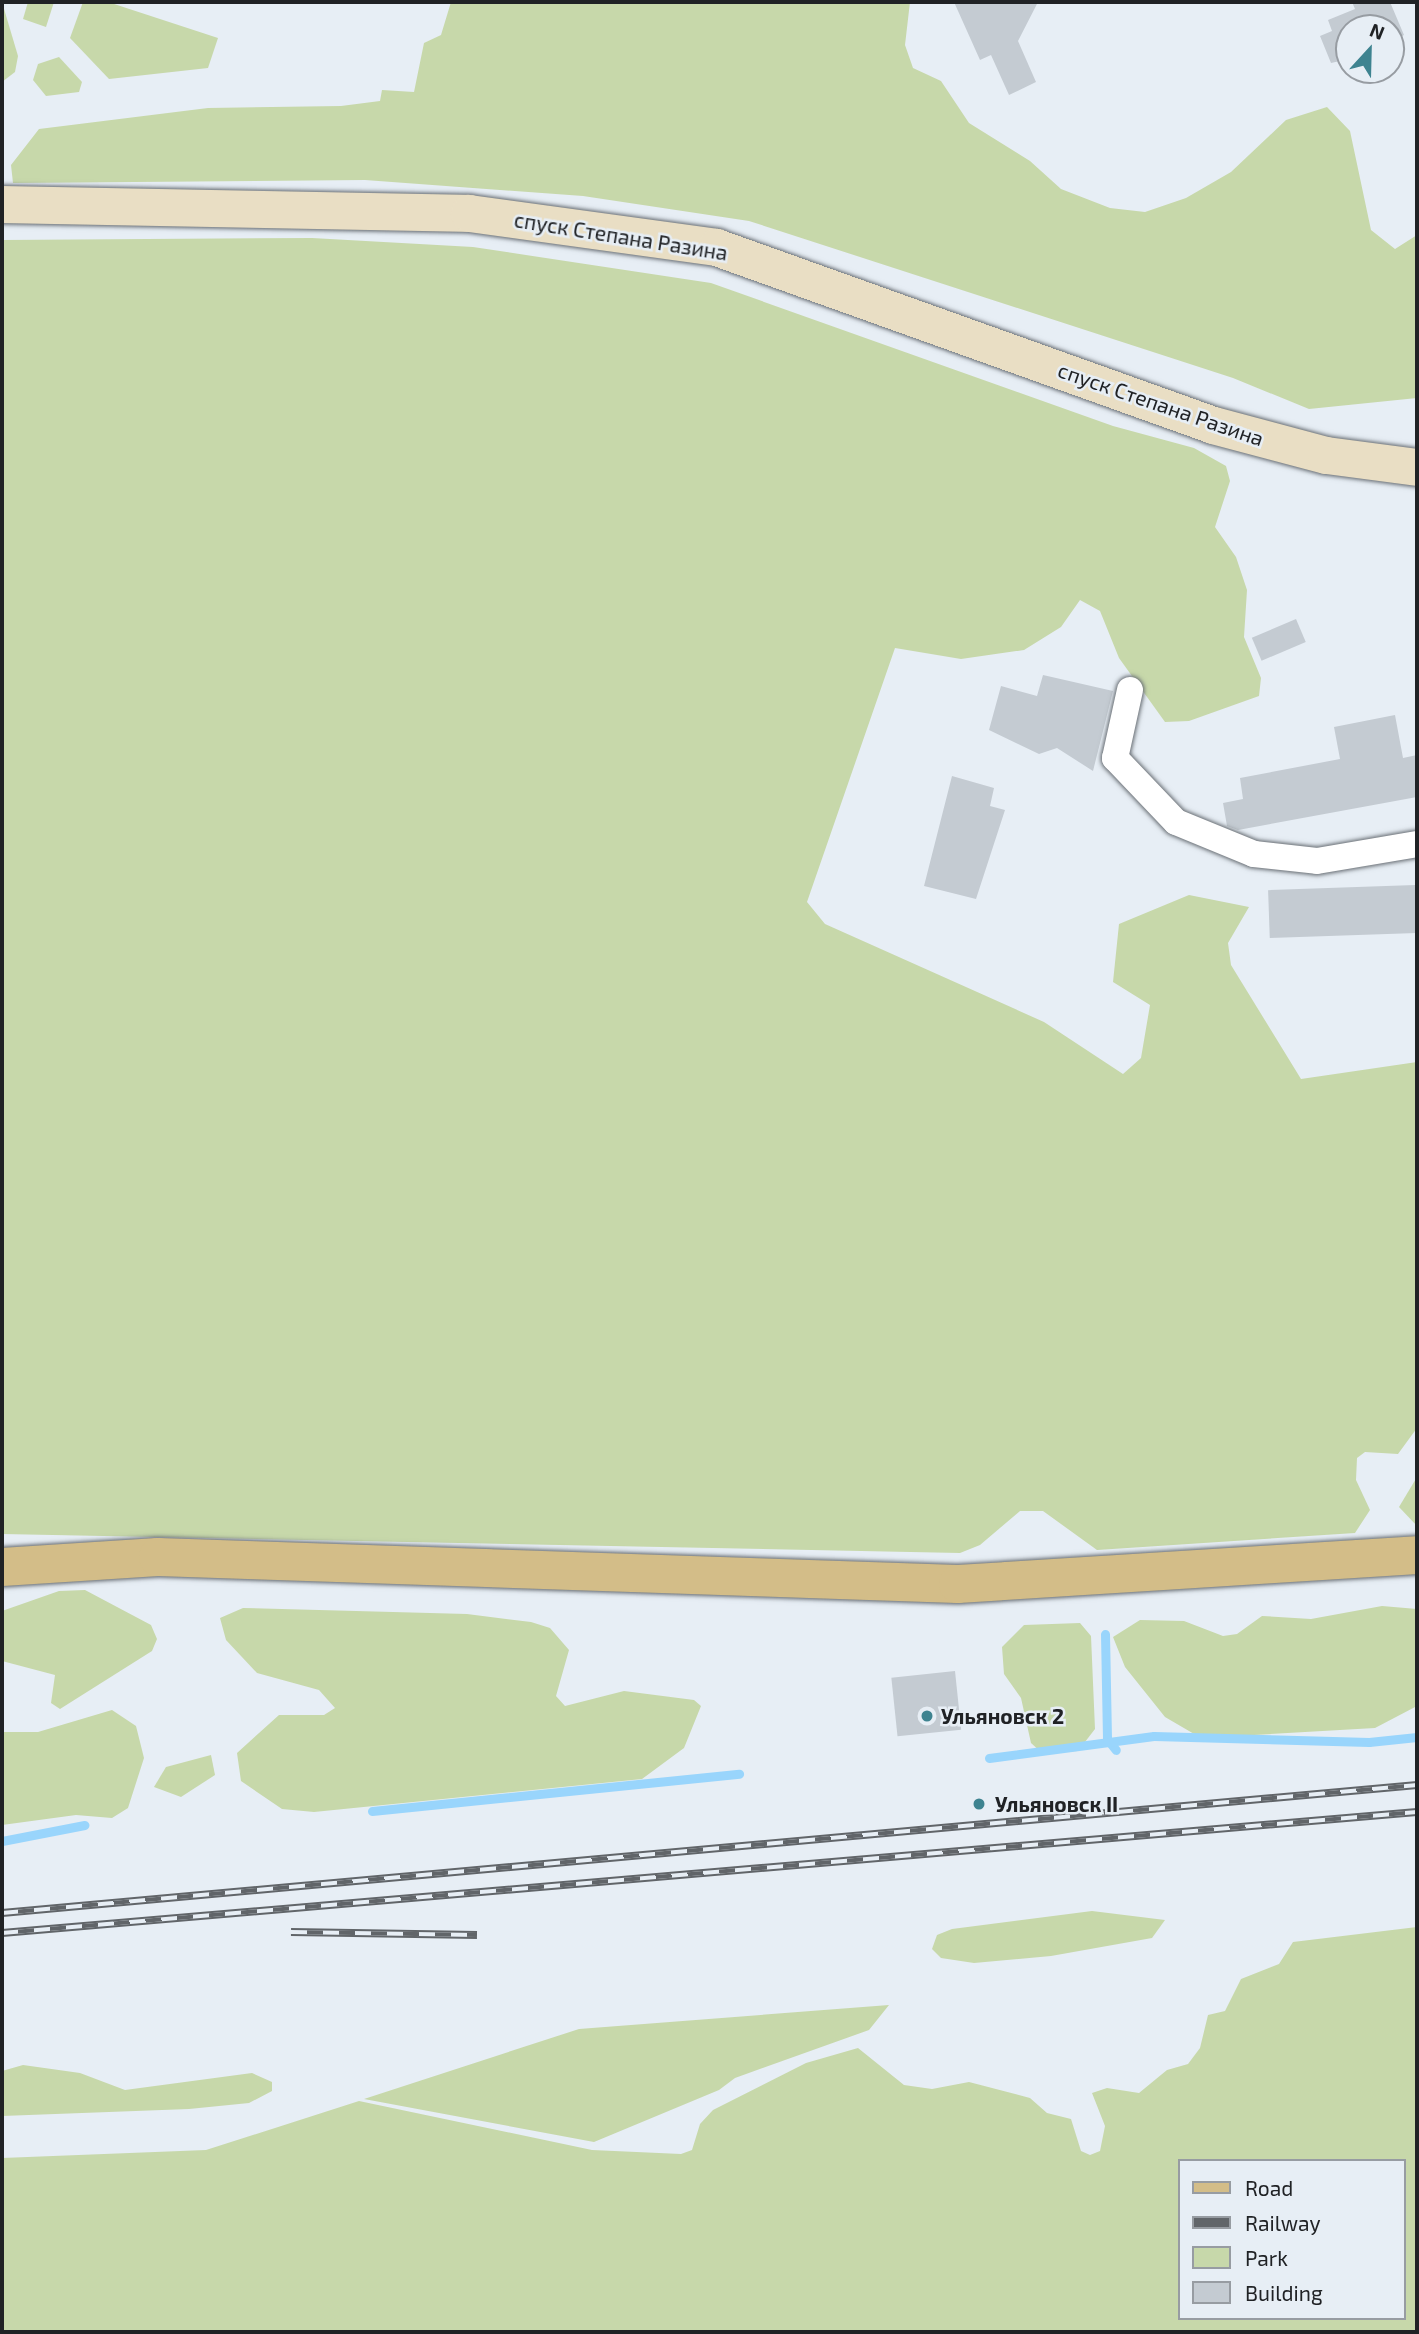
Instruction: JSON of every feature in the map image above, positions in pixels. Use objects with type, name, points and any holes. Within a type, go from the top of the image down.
[{"type":"main road","name":"спуск Степана Разина","points":[[2,204],[469,213],[716,247],[1213,425],[1326,455],[1417,467]]},
{"type":"main road","points":[[2,1567],[158,1557],[958,1584],[1417,1555]]},
{"type":"street","points":[[1130,690],[1115,758],[1137,786],[1187,828],[1254,855],[1317,861],[1417,844]]},
{"type":"green space","points":[[2,2],[18,56],[15,72],[2,82]]},
{"type":"green space","points":[[28,2],[54,2],[46,27],[23,19]]},
{"type":"green space","points":[[83,2],[108,2],[218,38],[208,68],[109,79],[70,38]]},
{"type":"green space","points":[[451,2],[910,2],[905,45],[913,68],[941,81],[969,123],[1030,161],[1061,189],[1110,208],[1145,212],[1186,198],[1231,172],[1286,120],[1327,107],[1350,131],[1371,230],[1395,249],[1417,235],[1417,398],[1309,409],[1233,378],[749,221],[583,196],[365,180],[13,183],[11,165],[39,129],[208,108],[341,106],[380,101],[382,90],[414,92],[424,43],[441,35]]},
{"type":"green space","points":[[59,57],[82,82],[79,92],[46,96],[33,80],[38,64]]},
{"type":"green space","points":[[312,238],[473,247],[711,283],[1113,426],[1194,448],[1226,466],[1230,481],[1215,527],[1236,557],[1247,590],[1244,637],[1261,678],[1259,696],[1189,721],[1165,722],[1119,658],[1100,611],[1080,600],[1061,627],[1024,650],[961,659],[895,648],[807,902],[825,924],[1044,1022],[1123,1074],[1141,1058],[1150,1005],[1113,982],[1119,924],[1189,895],[1249,907],[1228,943],[1231,965],[1301,1079],[1417,1062],[1417,1428],[1398,1454],[1365,1452],[1357,1458],[1356,1480],[1370,1510],[1355,1533],[1097,1550],[1043,1511],[1020,1511],[980,1545],[960,1553],[2,1534],[2,240]]},
{"type":"green space","points":[[1417,1477],[1417,1526],[1399,1507]]},
{"type":"green space","points":[[85,1590],[151,1625],[157,1639],[152,1651],[60,1709],[51,1703],[55,1675],[2,1661],[2,1611],[59,1591]]},
{"type":"green space","points":[[1382,1606],[1417,1609],[1417,1706],[1375,1728],[1201,1738],[1165,1717],[1125,1667],[1113,1637],[1140,1620],[1184,1621],[1223,1636],[1237,1634],[1262,1616],[1311,1619]]},
{"type":"green space","points":[[243,1608],[467,1614],[531,1622],[550,1628],[569,1650],[556,1696],[565,1706],[624,1691],[694,1700],[701,1706],[684,1748],[642,1779],[314,1812],[282,1809],[241,1781],[237,1753],[279,1715],[324,1715],[335,1708],[319,1690],[257,1673],[226,1640],[220,1618]]},
{"type":"green space","points":[[1080,1623],[1091,1636],[1095,1729],[1078,1751],[1042,1753],[1031,1743],[1021,1698],[1004,1674],[1002,1647],[1024,1625]]},
{"type":"green space","points":[[112,1710],[136,1726],[144,1758],[128,1808],[112,1818],[76,1815],[2,1825],[2,1732],[38,1732]]},
{"type":"green space","points":[[211,1755],[215,1775],[181,1797],[154,1787],[166,1767]]},
{"type":"green space","points":[[1092,1911],[1165,1920],[1152,1938],[1051,1956],[974,1963],[941,1958],[932,1949],[937,1935],[952,1929]]},
{"type":"green space","points":[[1417,1927],[1417,2332],[2,2332],[2,2158],[206,2150],[359,2101],[592,2150],[681,2154],[692,2150],[700,2124],[713,2110],[806,2063],[858,2048],[904,2085],[932,2089],[969,2082],[1030,2098],[1047,2113],[1071,2119],[1081,2151],[1090,2155],[1100,2151],[1105,2126],[1092,2093],[1107,2088],[1139,2093],[1167,2070],[1188,2064],[1200,2048],[1208,2015],[1225,2011],[1241,1979],[1279,1964],[1293,1942]]},
{"type":"green space","points":[[889,2005],[869,2030],[735,2078],[719,2090],[594,2142],[364,2099],[579,2029]]},
{"type":"green space","points":[[23,2065],[80,2073],[125,2090],[252,2073],[272,2082],[272,2091],[249,2103],[189,2109],[2,2116],[2,2071]]},
{"type":"building","points":[[954,2],[1038,2],[1018,41],[1036,82],[1009,95],[991,55],[980,60]]},
{"type":"building","points":[[1352,2],[1390,2],[1395,14],[1343,14],[1355,9]]},
{"type":"building","points":[[1335,17],[1335,62],[1331,63],[1320,36],[1332,31],[1328,20]]},
{"type":"building","points":[[1296,619],[1306,642],[1262,661],[1252,638]]},
{"type":"building","points":[[1043,675],[1113,691],[1093,771],[1057,748],[1039,754],[989,730],[1001,686],[1037,696]]},
{"type":"building","points":[[1395,715],[1403,758],[1417,755],[1417,797],[1238,830],[1227,826],[1223,803],[1243,799],[1240,778],[1340,759],[1334,727]]},
{"type":"building","points":[[952,776],[994,788],[990,806],[1005,810],[976,899],[924,886]]},
{"type":"building","points":[[1415,885],[1417,933],[1270,938],[1268,890]]},
{"type":"building","name":"Ульяновск 2","points":[[955,1671],[961,1730],[898,1736],[891,1678]]},
{"type":"waterway","points":[[1105,1634],[1107,1739],[1116,1750]]},
{"type":"waterway","points":[[989,1758],[1154,1736],[1369,1742],[1417,1737]]},
{"type":"waterway","points":[[372,1811],[739,1774]]},
{"type":"waterway","points":[[2,1841],[84,1825]]},
{"type":"railway","points":[[2,1913],[1417,1785]]},
{"type":"railway","points":[[2,1933],[1417,1812]]},
{"type":"railway","points":[[291,1932],[477,1935]]},
{"type":"place","name":"Ульяновск 2","points":[[927,1716]]},
{"type":"place","name":"Ульяновск II","points":[[979,1804]]}]
